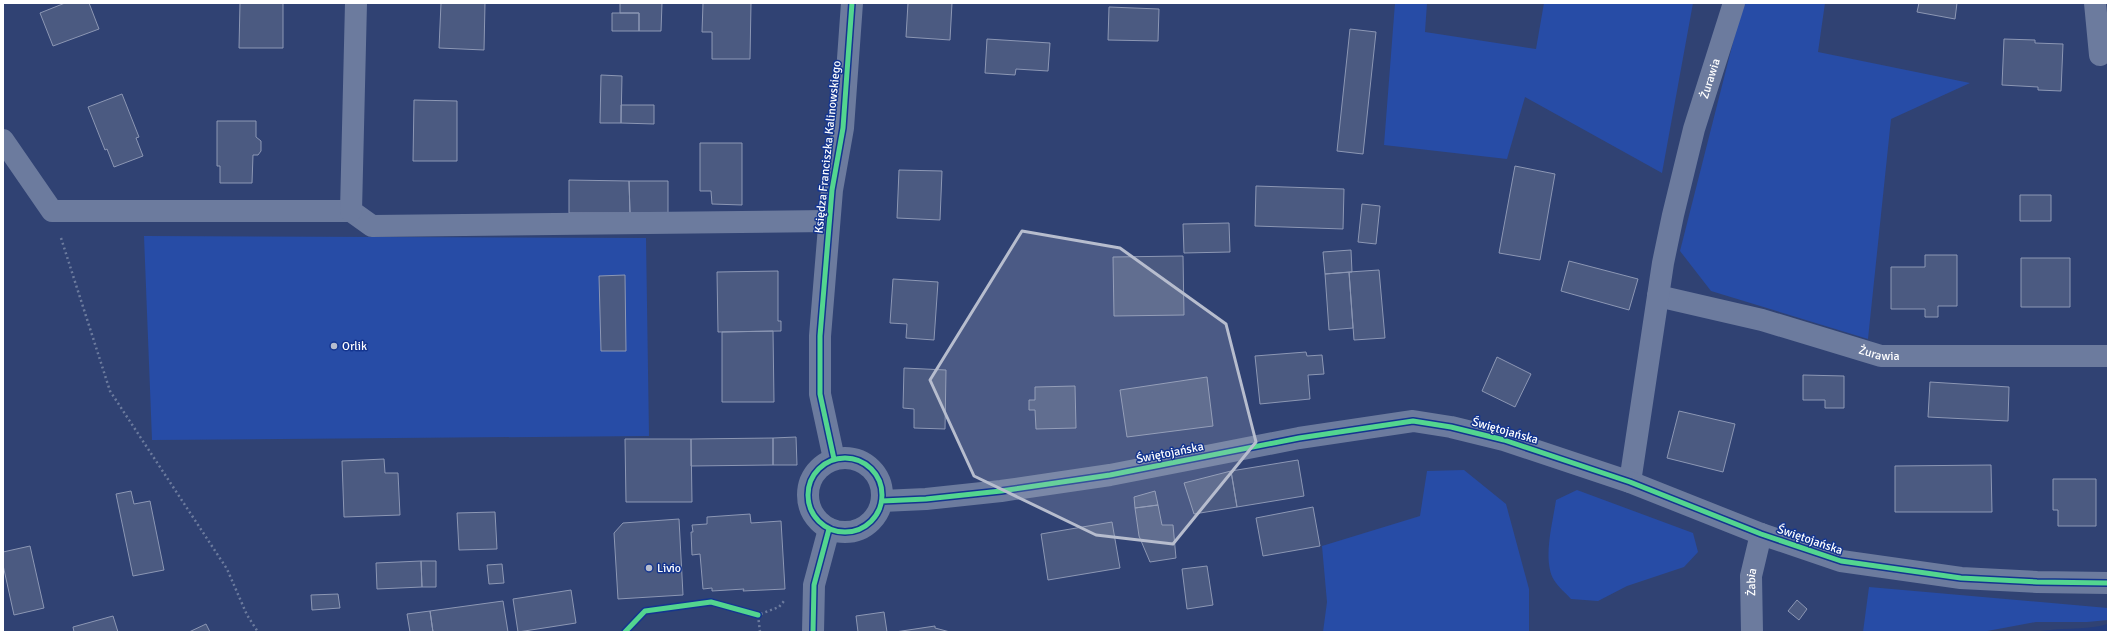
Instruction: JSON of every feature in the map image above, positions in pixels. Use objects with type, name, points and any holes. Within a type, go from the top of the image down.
[{"type":"street","points":[[351,212],[356,3]]},
{"type":"street","name":"Księdza Franciszka Kalinowskiego","points":[[834,459],[820,394],[820,336],[832,190],[843,128],[852,3]]},
{"type":"street","name":"Żurawia","points":[[1630,482],[1658,296],[1672,215],[1694,129],[1734,3]]},
{"type":"street","points":[[2095,3],[2100,55]]},
{"type":"street","points":[[3,140],[52,211],[351,212],[372,226],[829,221]]},
{"type":"street","name":"Żurawia","points":[[1658,296],[1762,320],[1881,356],[2108,356]]},
{"type":"street","name":"Świętojańska","points":[[882,501],[926,499],[1001,491],[1110,475],[1299,438],[1393,423],[1413,422],[1451,427],[1504,440],[1630,482],[1761,534],[1841,561],[1961,578],[2037,582],[2108,583]]},
{"type":"street","points":[[853,458],[869,467],[880,482],[882,501],[876,517],[863,528],[846,533],[829,529],[812,514],[808,492],[816,472],[834,459],[853,458]]},
{"type":"street","points":[[807,631],[814,585],[829,529]]},
{"type":"street","name":"Żabia","points":[[1752,632],[1751,576],[1761,534]]},
{"type":"path","points":[[52,211],[110,390],[227,570],[247,615],[258,632]]},
{"type":"path","points":[[760,632],[758,615],[780,607],[787,597]]},
{"type":"highlighted area","points":[[1022,231],[1120,248],[1226,324],[1256,442],[1173,544],[1096,535],[974,476],[930,380]]},
{"type":"shaded area","points":[[1395,3],[1427,3],[1425,32],[1536,49],[1544,3],[1693,3],[1662,173],[1525,97],[1507,159],[1384,145]]},
{"type":"shaded area","points":[[1743,3],[1825,3],[1818,52],[1970,83],[1891,119],[1868,339],[1711,291],[1680,251]]},
{"type":"shaded area","points":[[144,236],[646,238],[649,436],[152,440]]},
{"type":"shaded area","points":[[1464,470],[1506,504],[1529,589],[1529,632],[1323,632],[1327,602],[1322,546],[1420,516],[1427,471]]},
{"type":"shaded area","points":[[1577,490],[1693,533],[1698,552],[1684,567],[1627,586],[1598,601],[1571,599],[1554,580],[1549,562],[1549,541],[1556,500]]},
{"type":"shaded area","points":[[1869,587],[2108,608],[2108,620],[2087,622],[2036,622],[1982,632],[1863,632]]},
{"type":"shaded area","points":[[2108,624],[2108,632],[2035,632],[2090,628]]},
{"type":"building","points":[[65,3],[89,3],[99,29],[53,46],[40,13]]},
{"type":"building","points":[[240,3],[283,3],[283,48],[239,48]]},
{"type":"building","points":[[441,3],[485,3],[484,50],[439,48]]},
{"type":"building","points":[[620,3],[662,3],[661,31],[639,31],[639,13],[620,13]]},
{"type":"building","points":[[703,3],[751,3],[750,59],[712,59],[712,32],[702,32]]},
{"type":"building","points":[[908,3],[952,3],[950,40],[906,37]]},
{"type":"building","points":[[1919,3],[1957,3],[1955,19],[1917,12]]},
{"type":"building","points":[[1109,7],[1159,9],[1158,41],[1108,40]]},
{"type":"building","points":[[612,13],[639,13],[639,31],[612,31]]},
{"type":"building","points":[[1350,29],[1376,32],[1363,154],[1337,151]]},
{"type":"building","points":[[987,39],[1050,43],[1048,71],[1016,69],[1015,75],[985,73]]},
{"type":"building","points":[[2004,39],[2035,40],[2035,43],[2063,44],[2061,91],[2038,90],[2038,87],[2002,85]]},
{"type":"building","points":[[601,75],[622,76],[621,123],[600,123]]},
{"type":"building","points":[[122,94],[139,137],[136,138],[143,156],[114,167],[107,149],[105,150],[88,107]]},
{"type":"building","points":[[414,100],[457,101],[457,161],[413,161]]},
{"type":"building","points":[[621,105],[654,105],[654,124],[621,123]]},
{"type":"building","points":[[217,121],[256,121],[256,137],[261,141],[261,151],[258,155],[253,155],[252,183],[220,183],[220,166],[217,166]]},
{"type":"building","points":[[700,143],[742,143],[742,205],[712,204],[711,191],[700,191]]},
{"type":"building","points":[[1515,166],[1555,174],[1540,260],[1499,253]]},
{"type":"building","points":[[899,170],[942,171],[940,220],[897,218]]},
{"type":"building","points":[[569,180],[629,181],[630,213],[569,213]]},
{"type":"building","points":[[629,181],[668,181],[668,213],[630,213]]},
{"type":"building","points":[[1256,186],[1344,189],[1343,229],[1255,226]]},
{"type":"building","points":[[2020,195],[2051,195],[2051,221],[2020,221]]},
{"type":"building","points":[[1362,204],[1380,206],[1376,244],[1358,242]]},
{"type":"building","points":[[1229,223],[1230,252],[1184,253],[1183,224]]},
{"type":"building","points":[[1351,250],[1352,272],[1325,274],[1323,252]]},
{"type":"building","points":[[1925,255],[1957,255],[1957,306],[1938,306],[1938,317],[1925,317],[1925,309],[1891,309],[1891,267],[1925,267]]},
{"type":"building","points":[[1183,256],[1184,315],[1114,316],[1113,257]]},
{"type":"building","points":[[2021,258],[2070,258],[2070,307],[2021,307]]},
{"type":"building","points":[[1569,261],[1638,279],[1629,310],[1561,291]]},
{"type":"building","points":[[1379,270],[1385,338],[1354,340],[1349,272]]},
{"type":"building","points":[[778,271],[778,321],[781,321],[781,331],[718,332],[717,272]]},
{"type":"building","points":[[1349,272],[1353,328],[1329,330],[1325,274]]},
{"type":"building","points":[[625,275],[626,351],[601,351],[599,276]]},
{"type":"building","points":[[893,279],[938,282],[934,340],[906,338],[907,324],[890,323]]},
{"type":"building","points":[[773,331],[774,402],[722,402],[722,332]]},
{"type":"building","points":[[1306,352],[1307,356],[1322,355],[1324,374],[1308,375],[1310,399],[1260,404],[1255,356]]},
{"type":"building","points":[[1497,357],[1531,374],[1515,407],[1482,391]]},
{"type":"building","points":[[904,368],[946,370],[945,429],[914,428],[914,409],[903,408]]},
{"type":"building","points":[[1803,375],[1844,376],[1844,408],[1825,408],[1825,400],[1803,400]]},
{"type":"building","points":[[1207,377],[1213,426],[1127,437],[1120,390]]},
{"type":"building","points":[[1930,382],[2009,387],[2008,421],[1928,417]]},
{"type":"building","points":[[1075,386],[1076,428],[1036,429],[1035,410],[1029,410],[1029,400],[1035,400],[1035,387]]},
{"type":"building","points":[[1679,411],[1735,424],[1723,472],[1667,458]]},
{"type":"building","points":[[796,437],[797,465],[773,465],[773,438]]},
{"type":"building","points":[[773,438],[773,465],[691,466],[691,439]]},
{"type":"building","points":[[625,439],[691,439],[692,502],[626,502]]},
{"type":"building","points":[[384,459],[385,473],[398,473],[400,515],[344,517],[342,461]]},
{"type":"building","points":[[1298,460],[1304,496],[1237,507],[1231,471]]},
{"type":"building","points":[[1991,465],[1992,512],[1895,512],[1895,466]]},
{"type":"building","points":[[1231,471],[1237,507],[1194,514],[1184,483]]},
{"type":"building","points":[[2053,479],[2096,479],[2096,526],[2058,526],[2058,510],[2053,510]]},
{"type":"building","points":[[131,491],[134,504],[150,501],[164,570],[133,576],[116,494]]},
{"type":"building","points":[[1155,491],[1158,505],[1135,508],[1134,497]]},
{"type":"building","points":[[1158,505],[1162,525],[1173,525],[1176,558],[1150,562],[1139,536],[1135,508]]},
{"type":"building","points":[[1313,507],[1320,546],[1263,556],[1256,518]]},
{"type":"building","points":[[495,512],[497,549],[459,550],[457,513]]},
{"type":"building","points":[[750,514],[751,523],[781,521],[785,589],[712,591],[712,588],[703,589],[700,554],[692,555],[692,525],[707,524],[707,517]]},
{"type":"building","points":[[679,519],[683,595],[618,599],[614,533],[623,523]]},
{"type":"building","points":[[1112,522],[1120,568],[1048,580],[1041,534]]},
{"type":"building","points":[[30,546],[44,608],[14,615],[3,565],[3,552]]},
{"type":"building","points":[[421,561],[436,561],[436,587],[422,587]]},
{"type":"building","points":[[421,561],[422,587],[377,589],[376,563]]},
{"type":"building","points":[[502,564],[504,583],[489,584],[487,565]]},
{"type":"building","points":[[1207,566],[1213,605],[1187,609],[1182,569]]},
{"type":"building","points":[[571,590],[576,623],[518,632],[513,599]]},
{"type":"building","points":[[338,594],[340,608],[312,610],[311,595]]},
{"type":"building","points":[[1797,600],[1807,609],[1799,620],[1788,611]]},
{"type":"building","points":[[503,601],[508,632],[433,632],[430,611]]},
{"type":"building","points":[[430,611],[433,632],[410,632],[407,614]]},
{"type":"building","points":[[884,612],[887,632],[858,632],[856,616]]},
{"type":"building","points":[[113,616],[118,632],[74,632],[73,627]]},
{"type":"building","points":[[206,624],[210,632],[189,632]]},
{"type":"building","points":[[935,626],[935,628],[950,632],[895,632]]},
{"type":"cycle path","points":[[834,459],[820,394],[820,336],[832,190],[843,128],[852,3]]},
{"type":"cycle path","points":[[882,501],[926,499],[1001,491],[1110,475],[1299,438],[1413,421],[1451,427],[1504,440],[1630,482],[1761,534],[1841,561],[1961,578],[2037,582],[2108,583]]},
{"type":"cycle path","points":[[845,458],[859,461],[871,469],[879,481],[882,495],[879,509],[871,521],[859,529],[845,532],[831,529],[819,521],[811,509],[808,495],[811,481],[819,469],[831,461],[845,458]]},
{"type":"cycle path","points":[[813,632],[814,585],[829,529]]},
{"type":"cycle path","points":[[625,632],[645,611],[711,602],[758,615]]},
{"type":"place","name":"Orlik","points":[[334,346]]},
{"type":"place","name":"Livio","points":[[649,568]]}]
